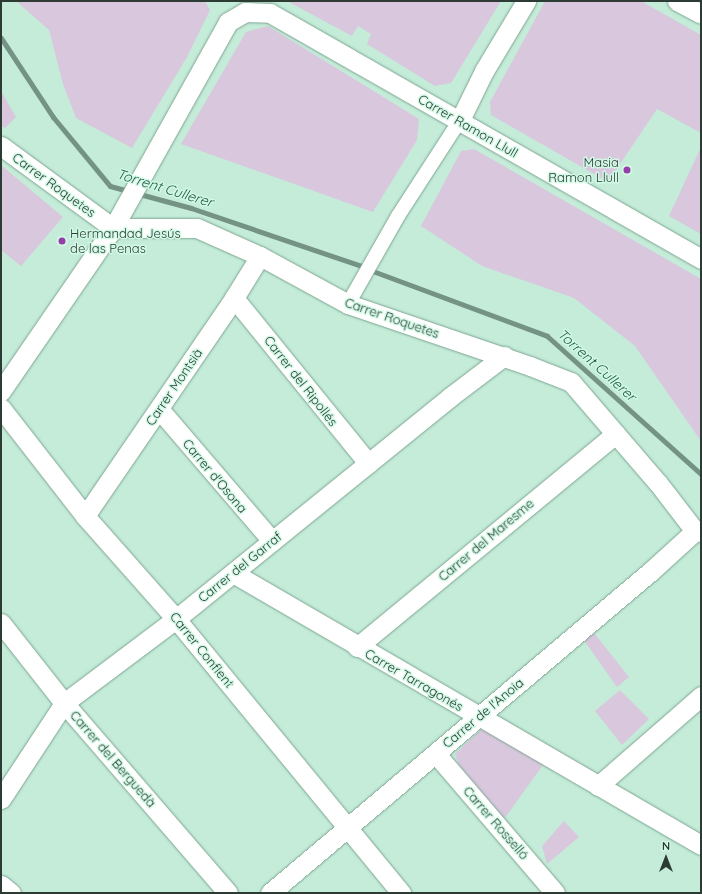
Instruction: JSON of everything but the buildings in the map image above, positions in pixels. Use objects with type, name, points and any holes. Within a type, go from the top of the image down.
[{"type":"street","points":[[348,304],[398,216],[460,120],[484,70],[526,1]]},
{"type":"street","points":[[677,1],[701,14]]},
{"type":"street","points":[[1,391],[113,228],[228,22],[243,5]]},
{"type":"street","name":"Carrer Ramon Llull","points":[[243,5],[270,13],[460,120],[701,259]]},
{"type":"street","name":"Carrer Roquetes","points":[[1,146],[113,228],[197,228],[260,256],[348,304],[504,356],[571,382],[698,532]]},
{"type":"street","name":"Carrer Montsià","points":[[85,516],[159,410],[234,298],[260,256]]},
{"type":"street","name":"Carrer del Ripollés","points":[[234,298],[368,463]]},
{"type":"street","name":"Carrer del Garraf","points":[[1,799],[64,702],[176,619],[368,463],[504,356]]},
{"type":"street","name":"Carrer Conflent","points":[[1,408],[85,516],[176,619],[346,828],[401,893]]},
{"type":"street","name":"Carrer d'Osona","points":[[159,410],[272,541]]},
{"type":"street","name":"Carrer del Maresme","points":[[358,647],[615,434]]},
{"type":"street","name":"Carrer de l'Anoia","points":[[270,893],[698,532]]},
{"type":"street","name":"Carrer Tarragonés","points":[[234,573],[478,717],[701,844]]},
{"type":"street","name":"Carrer del Berguedà","points":[[1,623],[64,702],[228,893]]},
{"type":"street","points":[[598,786],[701,696]]},
{"type":"street","name":"Carrer Rosselló","points":[[436,754],[555,893]]},
{"type":"street","points":[[1,885],[11,893]]},
{"type":"shaded area","points":[[16,1],[205,1],[210,10],[187,57],[132,148],[76,118],[63,84],[49,30]]},
{"type":"shaded area","points":[[287,1],[501,1],[451,83],[435,86],[367,44],[371,34],[358,26],[352,36]]},
{"type":"shaded area","points":[[545,1],[641,1],[701,35],[701,133],[657,109],[608,182],[491,115],[490,102]]},
{"type":"shaded area","points":[[268,26],[419,119],[417,140],[373,212],[181,144],[246,32]]},
{"type":"shaded area","points":[[1,91],[16,117],[5,128],[1,126]]},
{"type":"shaded area","points":[[701,147],[701,234],[669,216]]},
{"type":"shaded area","points":[[474,149],[701,279],[701,441],[635,346],[574,298],[482,266],[421,226],[461,151]]},
{"type":"shaded area","points":[[1,165],[63,217],[21,266],[1,250]]},
{"type":"shaded area","points":[[594,633],[629,677],[617,687],[583,639]]},
{"type":"shaded area","points":[[620,690],[649,719],[622,745],[595,711]]},
{"type":"shaded area","points":[[482,729],[497,732],[543,765],[504,819],[459,765],[455,754]]},
{"type":"shaded area","points":[[564,821],[579,837],[547,864],[542,846]]},
{"type":"waterway","name":"Torrent Cullerer","points":[[1,38],[53,117],[110,186],[191,208],[364,267]]},
{"type":"waterway","name":"Torrent Cullerer","points":[[370,270],[547,336],[701,474]]},
{"type":"place","name":"Masia Ramon Llull","points":[[627,170]]},
{"type":"place","name":"Hermandad Jesús de las Penas","points":[[62,241]]}]
